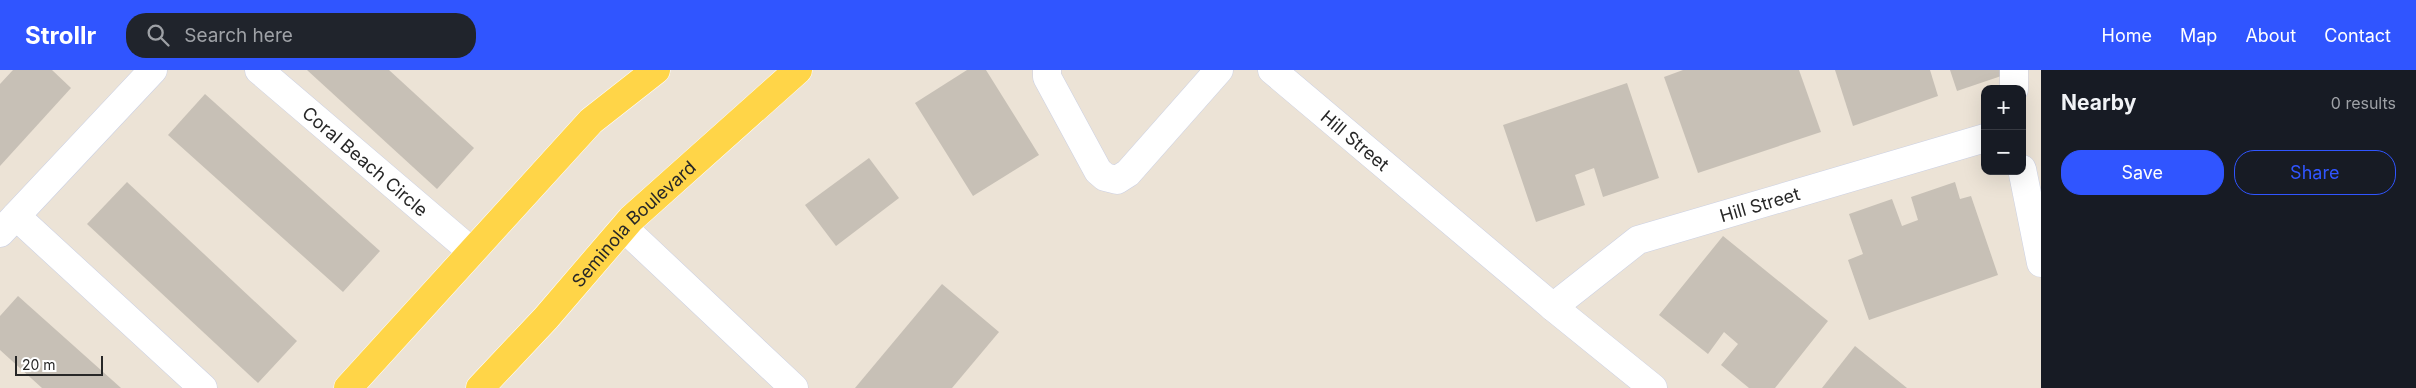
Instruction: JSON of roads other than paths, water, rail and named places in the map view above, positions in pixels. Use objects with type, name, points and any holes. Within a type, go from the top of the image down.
[{"type":"main road","points":[[348,388],[591,121],[656,70]]},
{"type":"main road","name":"Seminola Boulevard","points":[[480,388],[546,318],[624,228],[798,70]]},
{"type":"street","points":[[153,70],[8,224],[203,388]]},
{"type":"street","name":"Coral Beach Circle","points":[[259,70],[471,251]]},
{"type":"street","points":[[1047,70],[1047,76],[1098,171],[1105,177],[1117,180],[1128,173],[1219,70]]},
{"type":"street","name":"Hill Street","points":[[1272,70],[1553,307],[1653,388]]},
{"type":"street","points":[[2014,70],[2014,85]]},
{"type":"street","name":"Hill Street","points":[[1553,307],[1638,240],[1981,139]]},
{"type":"street","points":[[2023,175],[2041,263]]},
{"type":"street","points":[[624,228],[794,388]]}]
